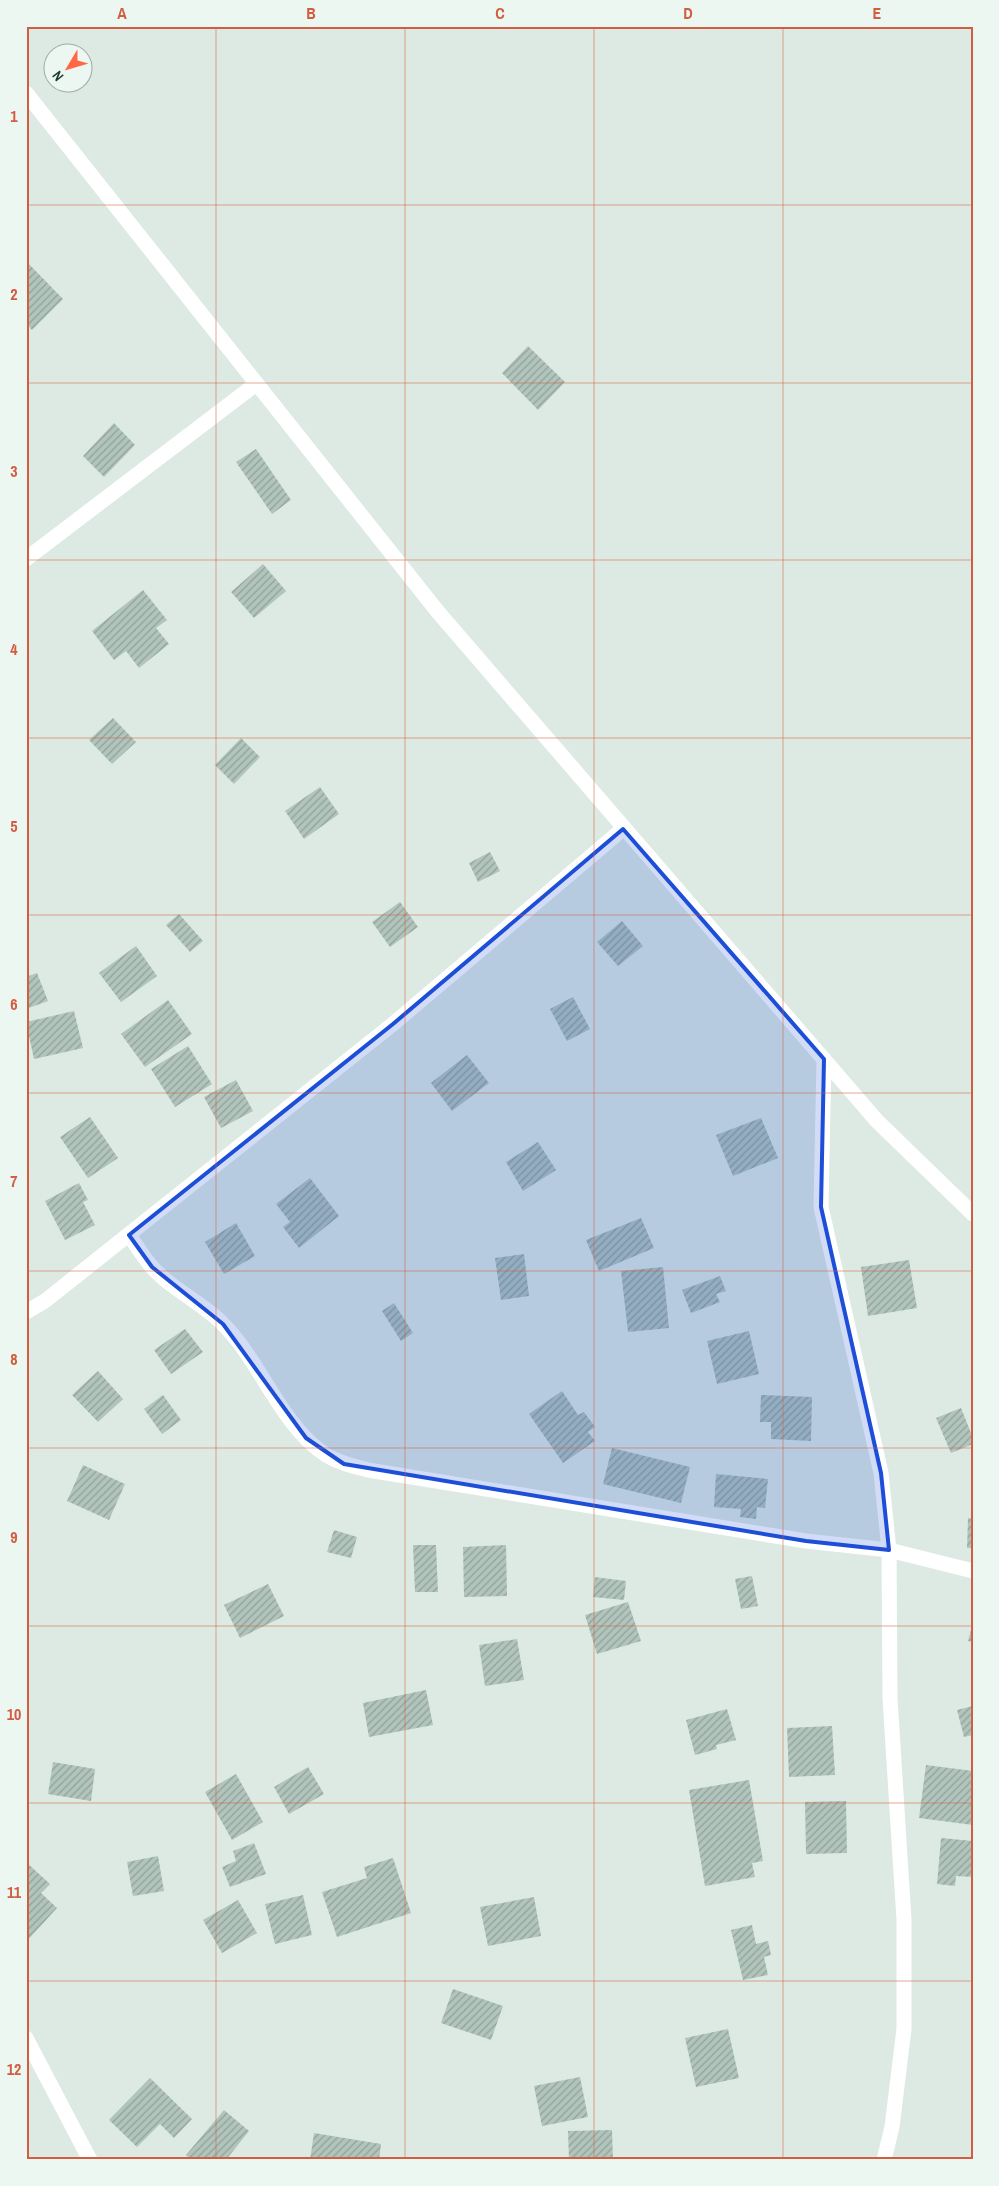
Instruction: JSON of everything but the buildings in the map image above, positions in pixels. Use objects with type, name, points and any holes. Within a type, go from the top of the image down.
[{"type":"street","points":[[26,93],[438,612],[877,1121],[973,1214]]},
{"type":"street","points":[[26,559],[256,384]]},
{"type":"street","points":[[26,1312],[45,1301],[393,1024],[623,828]]},
{"type":"street","points":[[824,1059],[821,1207],[881,1473],[889,1550],[890,1698],[904,1920],[904,2020],[892,2127],[884,2160]]},
{"type":"street","points":[[129,1235],[152,1267],[223,1324],[237,1340],[285,1411],[306,1438],[325,1454],[344,1464],[378,1472],[806,1541],[889,1550],[973,1571]]},
{"type":"street","points":[[26,2038],[90,2160]]},
{"type":"highlighted area","points":[[623,829],[824,1059],[821,1207],[881,1473],[889,1550],[806,1541],[344,1464],[306,1438],[223,1324],[152,1267],[129,1235],[393,1024]]}]
